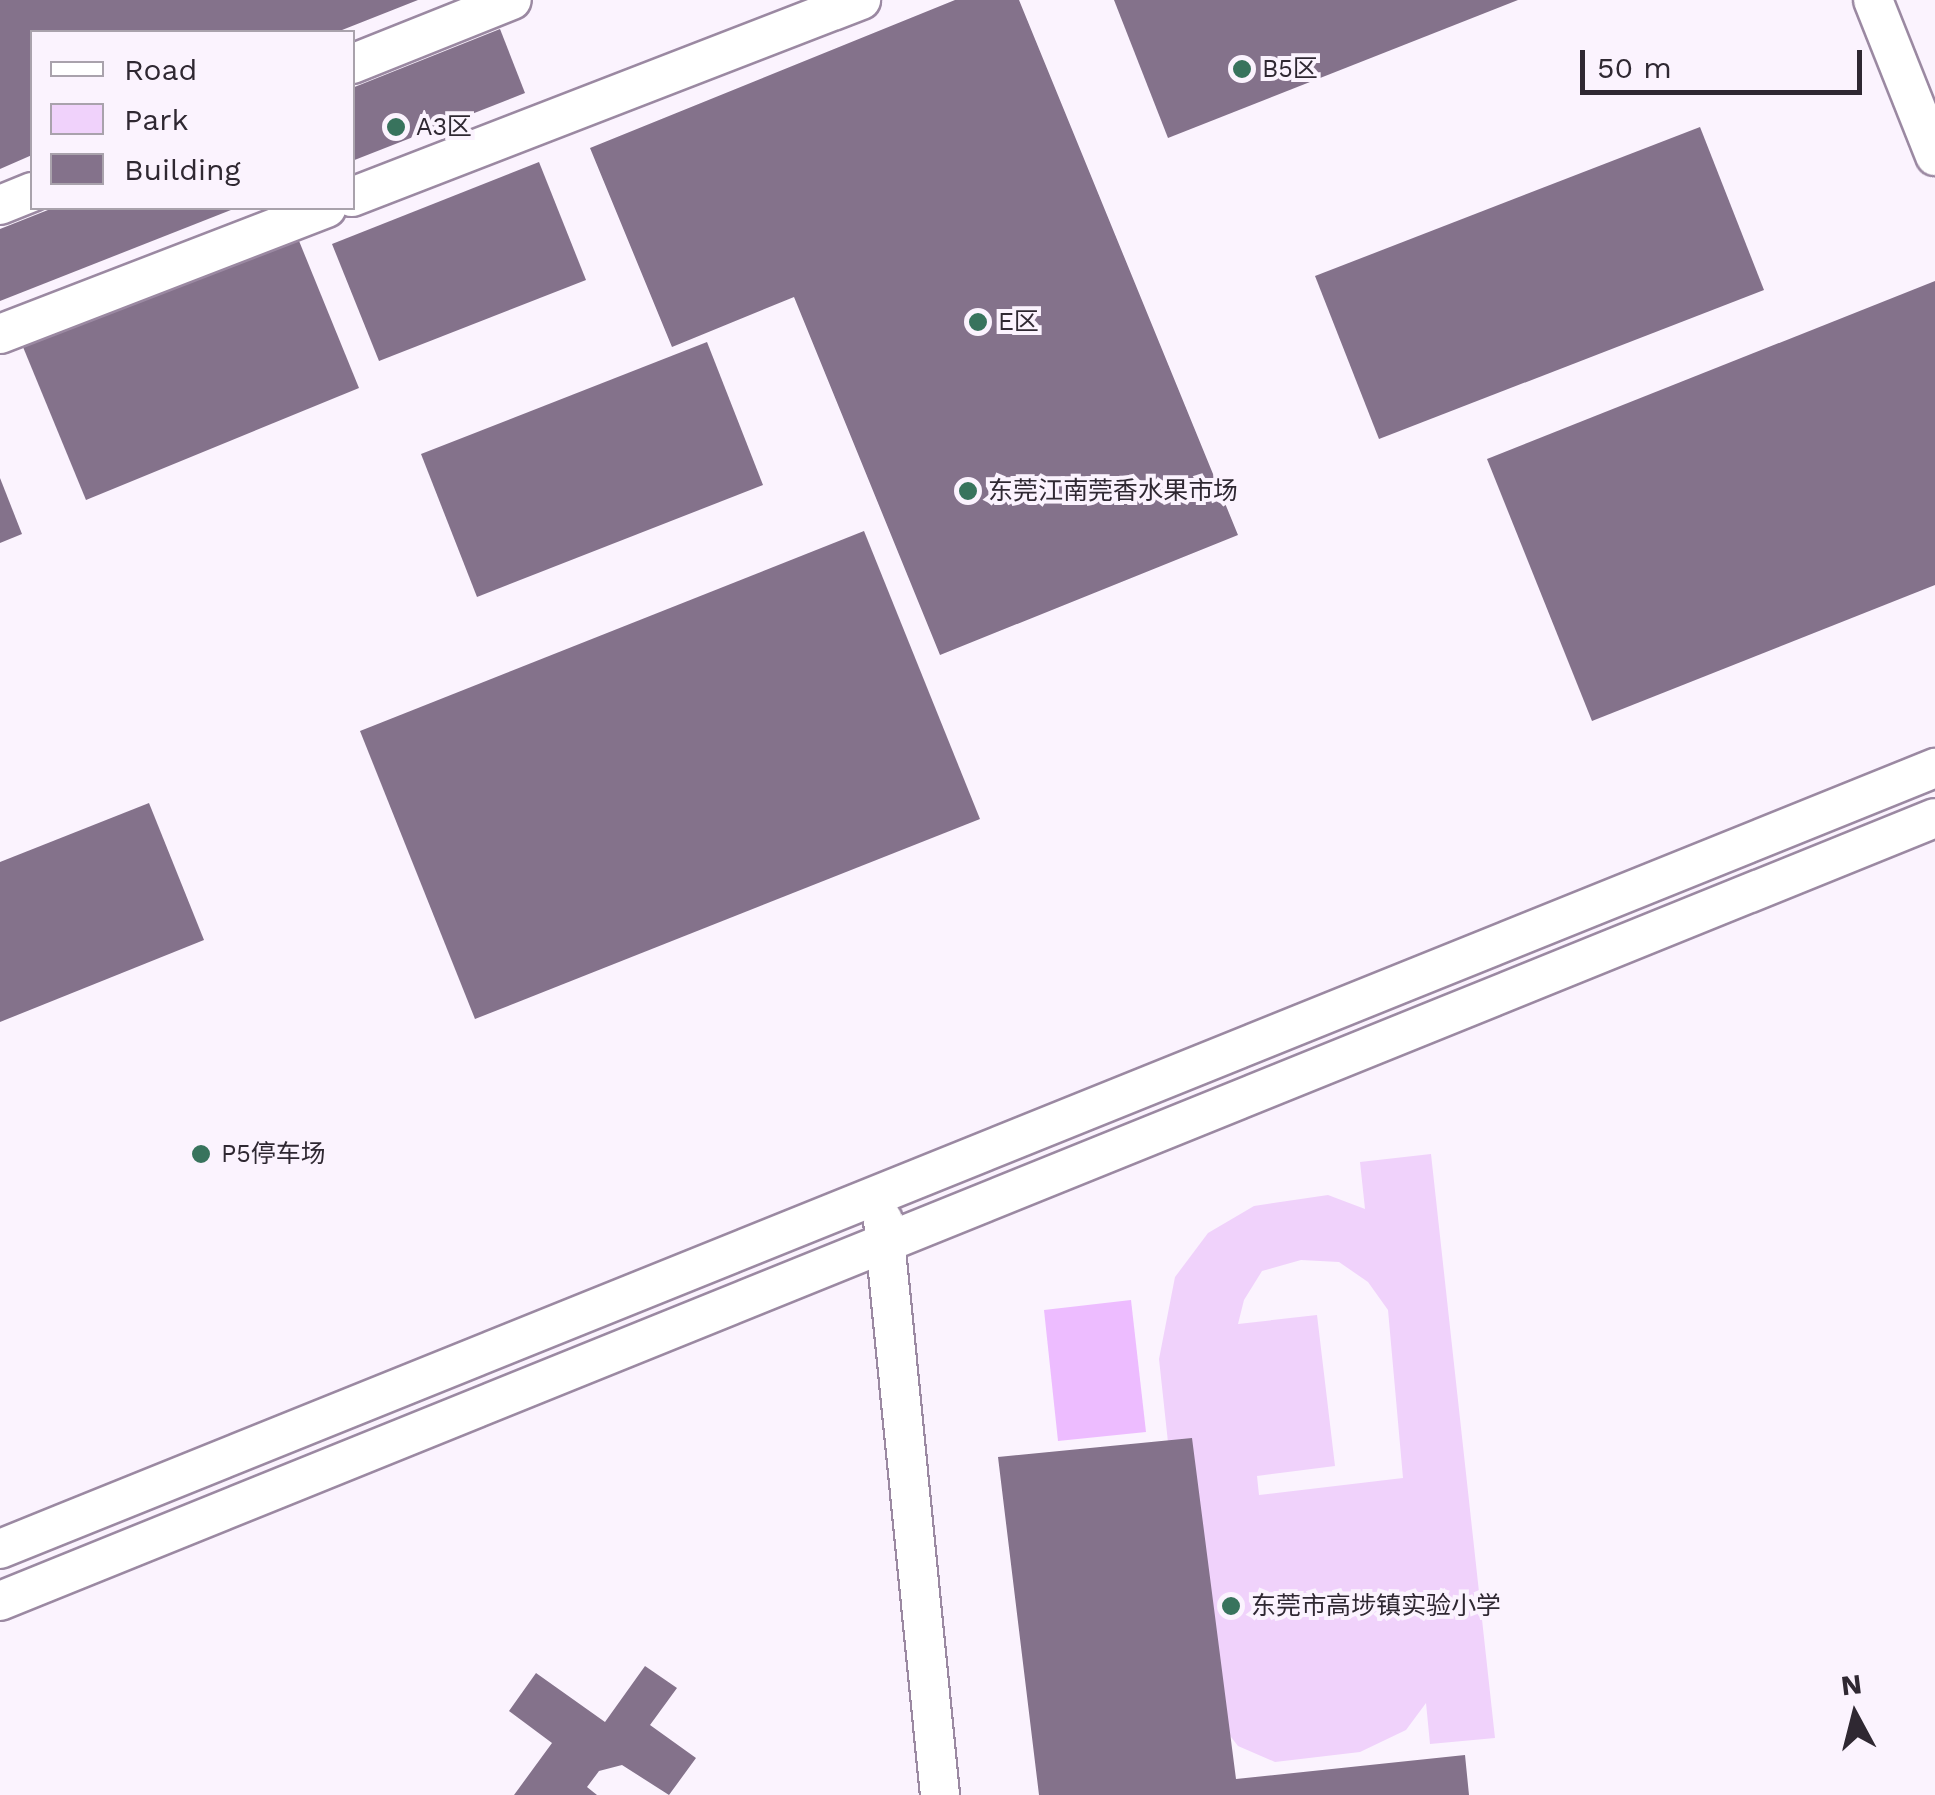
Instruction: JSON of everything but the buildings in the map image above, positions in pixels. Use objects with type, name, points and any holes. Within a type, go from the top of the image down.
[{"type":"street","points":[[355,63],[512,0]]},
{"type":"street","points":[[355,196],[769,16],[861,0]]},
{"type":"street","points":[[1873,0],[1935,156]]},
{"type":"street","points":[[0,205],[30,193]]},
{"type":"street","points":[[0,334],[321,210]]},
{"type":"street","points":[[0,1549],[1935,768]]},
{"type":"street","points":[[0,1601],[1935,818]]},
{"type":"street","points":[[880,1193],[940,1795]]},
{"type":"green space","points":[[1431,1154],[1495,1738],[1430,1744],[1426,1703],[1406,1730],[1360,1752],[1275,1762],[1238,1746],[1206,1705],[1190,1646],[1159,1359],[1175,1277],[1208,1233],[1254,1206],[1328,1195],[1365,1209],[1360,1162]],"holes":[[[1301,1260],[1339,1262],[1368,1282],[1388,1310],[1403,1478],[1259,1495],[1257,1476],[1335,1466],[1317,1315],[1238,1324],[1244,1300],[1262,1271]]]},
{"type":"shaded area","points":[[1131,1300],[1146,1432],[1058,1441],[1044,1310]]},
{"type":"place","name":"B5区","points":[[1242,69]]},
{"type":"place","name":"A3区","points":[[396,127]]},
{"type":"place","name":"E区","points":[[978,322]]},
{"type":"place","name":"东莞江南莞香水果市场","points":[[968,491]]},
{"type":"place","name":"P5停车场","points":[[201,1154]]},
{"type":"place","name":"东莞市高埗镇实验小学","points":[[1231,1606]]}]
